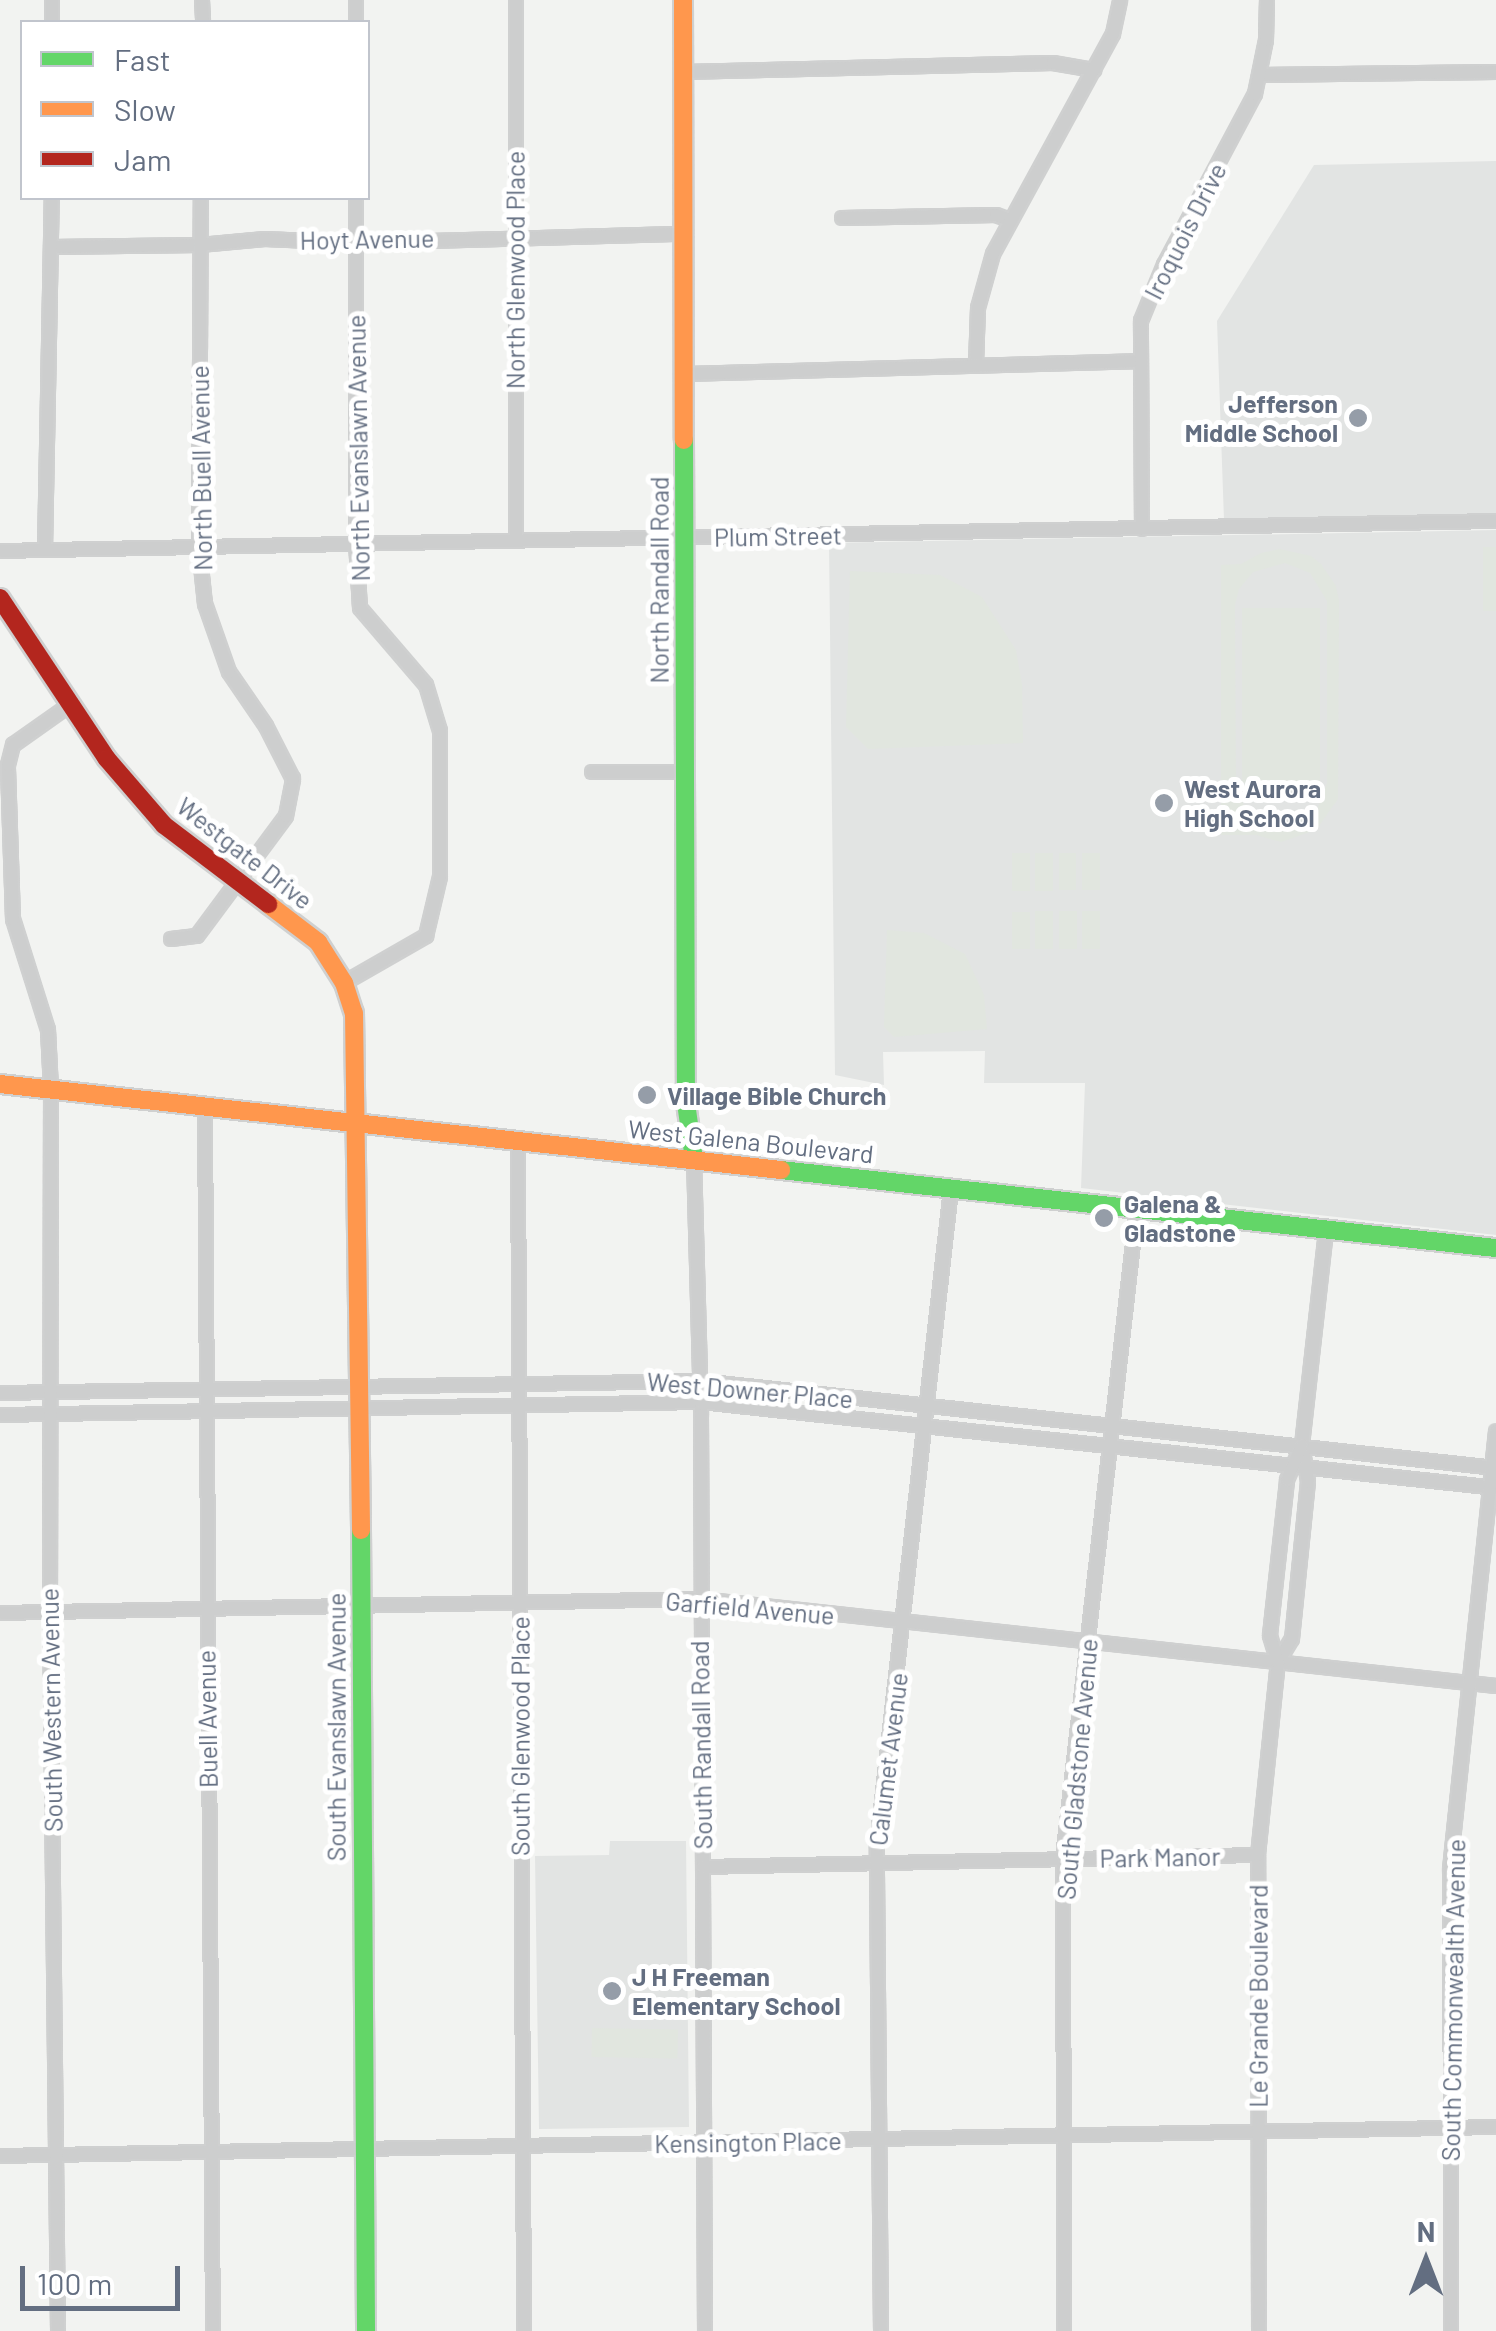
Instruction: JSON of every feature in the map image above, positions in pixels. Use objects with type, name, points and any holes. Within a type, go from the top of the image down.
[{"type":"main road","name":"North Randall Road","points":[[683,0],[686,1103],[694,1159]]},
{"type":"main road","name":"Westgate Drive","points":[[0,598],[68,706],[164,825],[318,942],[344,982],[354,1013],[358,1123]]},
{"type":"main road","name":"West Galena Boulevard","points":[[0,1084],[1496,1248]]},
{"type":"main road","name":"South Evanslawn Avenue","points":[[358,1123],[366,2331]]},
{"type":"street","name":"North Glenwood Place","points":[[516,0],[516,540]]},
{"type":"street","points":[[976,365],[981,293],[1010,220],[1113,34],[1120,0]]},
{"type":"street","name":"Iroquois Drive","points":[[1142,528],[1138,361],[1142,321],[1154,286],[1238,130],[1260,75],[1268,0]]},
{"type":"street","points":[[684,72],[1053,63],[1094,70]]},
{"type":"street","points":[[1260,75],[1496,72]]},
{"type":"street","points":[[45,550],[52,200]]},
{"type":"street","name":"North Buell Avenue","points":[[171,940],[197,936],[286,816],[292,779],[266,726],[229,672],[205,604],[199,547],[201,200]]},
{"type":"street","name":"North Evanslawn Avenue","points":[[344,982],[426,936],[440,877],[440,731],[426,685],[360,608],[356,542],[356,200]]},
{"type":"street","points":[[842,218],[996,215],[1010,220]]},
{"type":"street","name":"Hoyt Avenue","points":[[52,247],[200,245],[265,239],[356,243],[682,234]]},
{"type":"street","points":[[684,374],[1138,361]]},
{"type":"street","name":"Plum Street","points":[[0,551],[1496,521]]},
{"type":"street","name":"South Western Avenue","points":[[58,2331],[50,1612],[51,1090],[48,1030],[13,919],[8,765],[13,746],[68,706]]},
{"type":"street","points":[[592,772],[684,772]]},
{"type":"street","name":"Buell Avenue","points":[[205,1106],[213,2331]]},
{"type":"street","name":"South Glenwood Place","points":[[518,1141],[524,2331]]},
{"type":"street","name":"South Randall Road","points":[[694,1159],[701,1381],[706,2331]]},
{"type":"street","name":"Calumet Avenue","points":[[881,2331],[882,2140],[876,1863],[950,1190]]},
{"type":"street","name":"South Gladstone Avenue","points":[[1064,2331],[1063,1858],[1137,1209]]},
{"type":"street","name":"Le Grande Boulevard","points":[[1259,2331],[1258,1856],[1278,1662],[1270,1636],[1302,1446],[1326,1230]]},
{"type":"street","name":"West Downer Place","points":[[0,1394],[701,1381],[1494,1468]]},
{"type":"street","name":"West Downer Place","points":[[0,1415],[360,1405],[701,1402],[1493,1487]]},
{"type":"street","name":"South Commonwealth Avenue","points":[[1451,2331],[1450,1869],[1496,1431]]},
{"type":"street","name":"Le Grande Boulevard","points":[[1278,1662],[1292,1638],[1298,1466]]},
{"type":"street","name":"Garfield Avenue","points":[[0,1613],[700,1599],[1496,1686]]},
{"type":"street","name":"Park Manor","points":[[703,1868],[1258,1856]]},
{"type":"street","name":"Kensington Place","points":[[0,2156],[1496,2127]]},
{"type":"shaded area","name":"Jefferson Middle School","points":[[1496,161],[1496,516],[1224,520],[1217,321],[1314,165]]},
{"type":"shaded area","name":"West Aurora High School","points":[[1496,530],[1496,1235],[1081,1188],[1085,1083],[984,1083],[985,1051],[883,1052],[884,1085],[835,1075],[829,543]]},
{"type":"shaded area","points":[[1483,547],[1496,547],[1496,611],[1483,611]]},
{"type":"shaded area","points":[[1280,549],[1311,556],[1336,586],[1339,600],[1338,799],[1316,830],[1281,842],[1256,835],[1221,835],[1221,565],[1241,564],[1261,553]],"holes":[[[1285,563],[1310,573],[1327,601],[1327,783],[1316,813],[1302,823],[1282,828],[1253,819],[1236,792],[1235,605],[1239,589],[1253,572]]]},
{"type":"shaded area","points":[[850,571],[940,575],[982,597],[1016,650],[1022,685],[1023,743],[868,749],[846,727]]},
{"type":"shaded area","points":[[1242,608],[1320,608],[1320,783],[1242,783]]},
{"type":"shaded area","points":[[1012,853],[1030,853],[1030,891],[1012,891]]},
{"type":"shaded area","points":[[1035,853],[1053,853],[1053,891],[1035,891]]},
{"type":"shaded area","points":[[1059,853],[1076,853],[1076,890],[1059,890]]},
{"type":"shaded area","points":[[1082,853],[1100,853],[1100,890],[1082,890]]},
{"type":"shaded area","points":[[1035,911],[1053,911],[1053,949],[1035,949]]},
{"type":"shaded area","points":[[1059,911],[1077,911],[1077,949],[1059,949]]},
{"type":"shaded area","points":[[1082,911],[1100,911],[1100,949],[1082,949]]},
{"type":"shaded area","points":[[1012,912],[1030,912],[1030,949],[1012,949]]},
{"type":"shaded area","points":[[887,930],[924,933],[965,954],[984,995],[987,1029],[894,1037],[884,1027]]},
{"type":"shaded area","name":"J H Freeman Elementary School","points":[[610,1841],[686,1841],[689,2127],[539,2129],[535,1856],[609,1855]]},
{"type":"shaded area","points":[[592,2028],[678,2030],[677,2058],[591,2057]]},
{"type":"traffic: fast","points":[[684,440],[686,1103],[694,1159]]},
{"type":"traffic: fast","points":[[781,1170],[1496,1248]]},
{"type":"traffic: fast","points":[[361,1530],[366,2331]]},
{"type":"traffic: slow","points":[[683,0],[684,440]]},
{"type":"traffic: slow","points":[[268,904],[318,942],[344,983],[354,1013],[361,1530]]},
{"type":"traffic: slow","points":[[0,1084],[781,1170]]},
{"type":"traffic: jam","points":[[0,598],[107,759],[164,825],[268,904]]},
{"type":"place","name":"Jefferson Middle School","points":[[1358,418]]},
{"type":"place","name":"West Aurora High School","points":[[1164,803]]},
{"type":"place","name":"Village Bible Church","points":[[647,1095]]},
{"type":"place","name":"Galena & Gladstone","points":[[1104,1218]]},
{"type":"place","name":"J H Freeman Elementary School","points":[[612,1991]]}]
